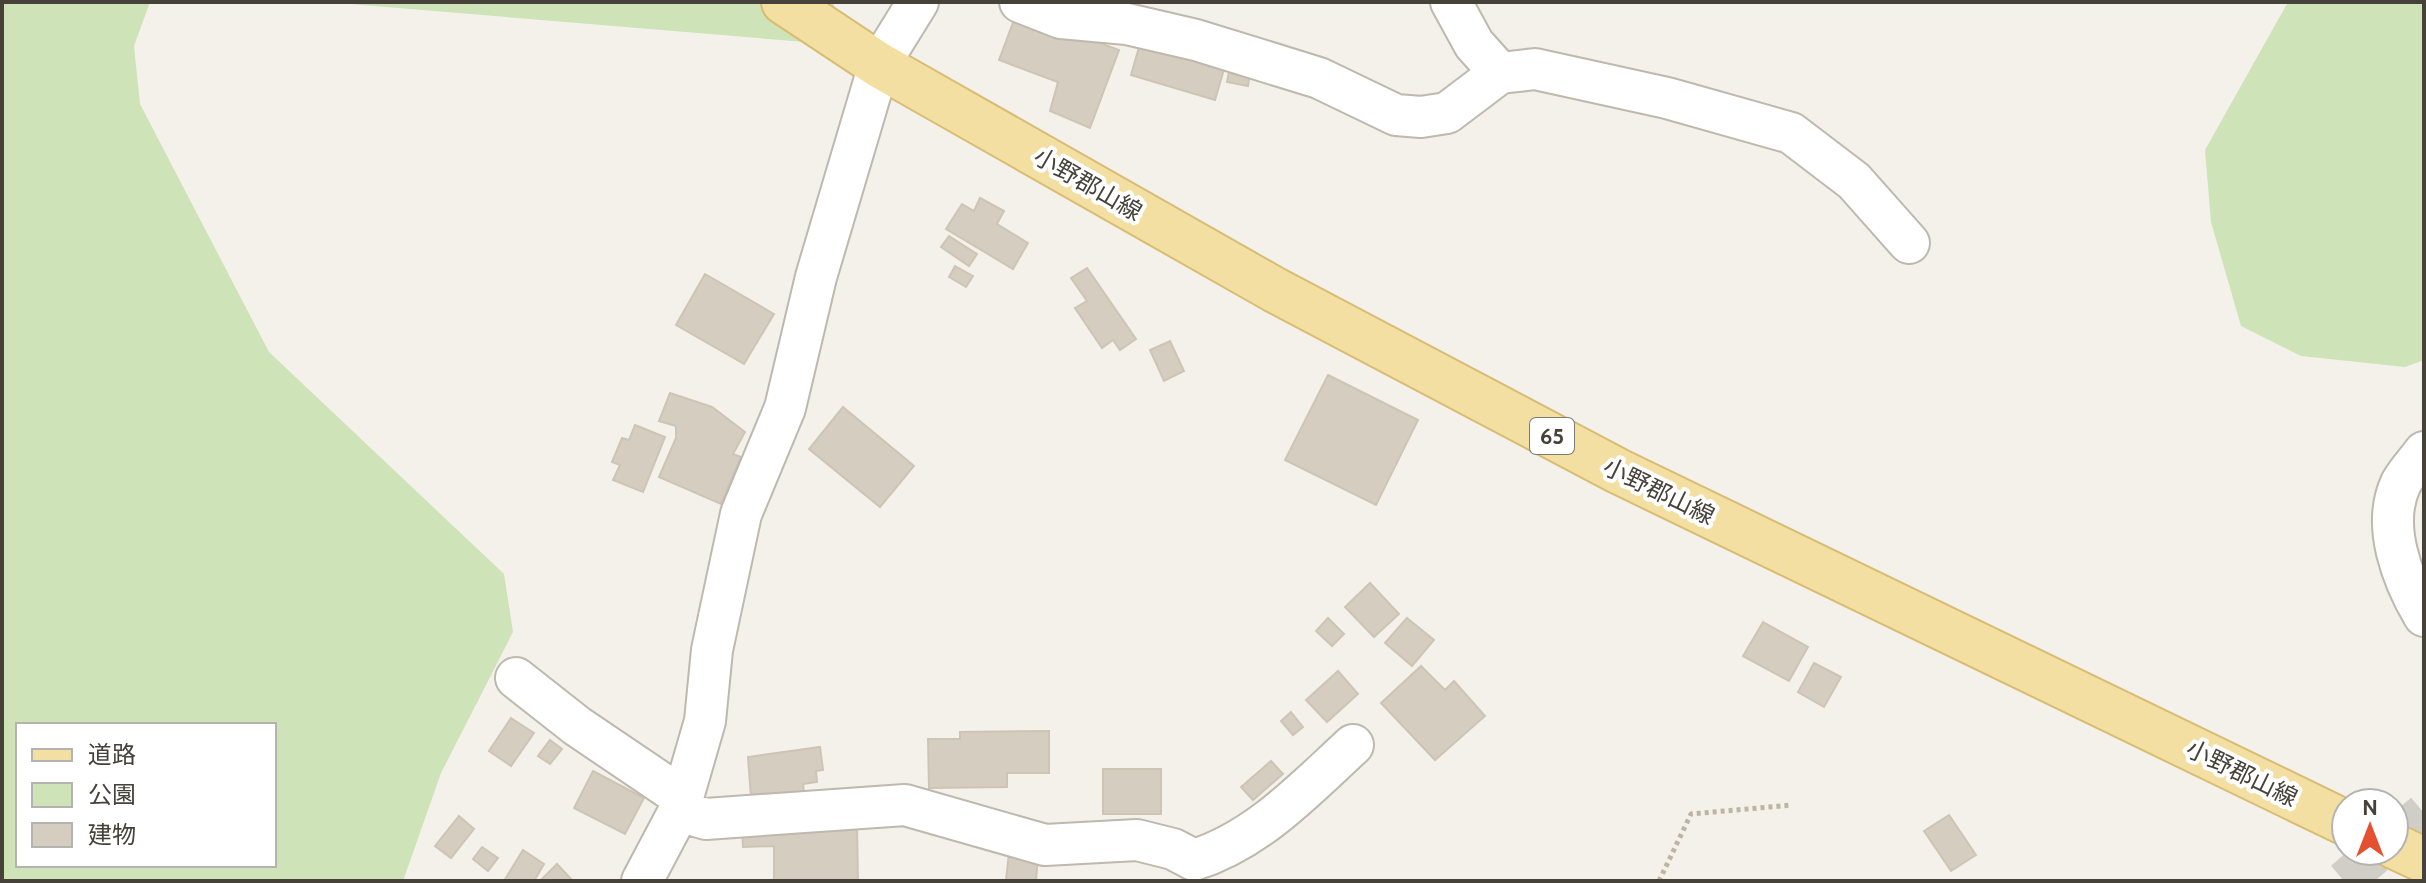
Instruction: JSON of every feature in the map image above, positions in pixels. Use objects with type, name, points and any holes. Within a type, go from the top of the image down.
[{"type":"main road","name":"小野郡山線","points":[[784,2],[879,65],[1275,290],[1618,471],[2330,815]]},
{"type":"street","points":[[642,881],[680,804],[705,721],[712,650],[741,514],[785,408],[816,277],[879,65],[918,2]]},
{"type":"street","points":[[1020,2],[1061,18],[1127,24],[1196,40],[1319,78],[1396,115],[1447,113],[1500,73],[1535,69],[1667,98],[1791,133],[1854,181],[1909,243]]},
{"type":"street","points":[[1451,2],[1474,44],[1500,73]]},
{"type":"street","points":[[2424,452],[2401,484],[2392,532],[2413,598],[2424,616]]},
{"type":"street","points":[[516,678],[680,804],[706,819],[905,805],[1045,845],[1137,840],[1173,849],[1201,870],[1217,853],[1271,821],[1353,745]]},
{"type":"path","points":[[1659,881],[1691,814],[1792,805]]},
{"type":"green space","points":[[2,2],[150,2],[134,46],[140,104],[269,352],[504,574],[513,632],[441,773],[403,881],[2,881]]},
{"type":"green space","points":[[326,2],[834,2],[834,12],[805,42]]},
{"type":"green space","points":[[2288,2],[2424,2],[2424,360],[2405,367],[2301,356],[2241,326],[2211,222],[2205,150]]},
{"type":"building","points":[[1017,12],[1119,50],[1090,128],[1050,111],[1058,82],[999,60]]},
{"type":"building","points":[[1141,40],[1225,66],[1215,100],[1131,75]]},
{"type":"building","points":[[1231,62],[1251,66],[1248,86],[1227,82]]},
{"type":"building","points":[[980,198],[1004,211],[997,224],[1028,243],[1013,269],[946,229],[962,204],[974,211]]},
{"type":"building","points":[[949,236],[977,254],[969,266],[941,247]]},
{"type":"building","points":[[955,266],[973,276],[966,287],[949,277]]},
{"type":"building","points":[[1087,268],[1136,339],[1120,350],[1113,340],[1102,348],[1075,308],[1087,301],[1071,278]]},
{"type":"building","points":[[705,274],[774,314],[744,364],[676,325]]},
{"type":"building","points":[[1170,341],[1184,371],[1164,381],[1150,350]]},
{"type":"building","points":[[1328,375],[1418,420],[1376,505],[1285,460]]},
{"type":"building","points":[[670,393],[712,407],[745,432],[733,454],[741,457],[721,504],[659,477],[676,438],[676,426],[659,421]]},
{"type":"building","points":[[843,407],[914,466],[880,507],[809,449]]},
{"type":"building","points":[[635,425],[665,437],[643,492],[613,480],[620,465],[612,462],[622,438],[629,440]]},
{"type":"building","points":[[1370,583],[1399,614],[1374,637],[1345,607]]},
{"type":"building","points":[[1328,618],[1344,634],[1332,646],[1316,631]]},
{"type":"building","points":[[1407,618],[1434,640],[1412,666],[1385,643]]},
{"type":"building","points":[[1763,622],[1808,647],[1789,681],[1743,656]]},
{"type":"building","points":[[1814,663],[1841,677],[1824,707],[1798,692]]},
{"type":"building","points":[[1421,666],[1445,690],[1454,681],[1485,716],[1435,760],[1381,703]]},
{"type":"building","points":[[1338,671],[1358,694],[1327,722],[1306,700]]},
{"type":"building","points":[[1291,712],[1303,727],[1293,735],[1281,721]]},
{"type":"building","points":[[511,718],[534,733],[511,766],[489,751]]},
{"type":"building","points":[[1049,731],[1049,773],[1007,773],[1007,787],[929,788],[928,739],[960,739],[960,732]]},
{"type":"building","points":[[550,740],[562,749],[550,764],[538,756]]},
{"type":"building","points":[[820,747],[823,770],[816,771],[817,782],[803,784],[804,792],[751,797],[748,757]]},
{"type":"building","points":[[1271,761],[1283,774],[1253,800],[1241,787]]},
{"type":"building","points":[[1103,769],[1161,769],[1161,814],[1103,814]]},
{"type":"building","points":[[593,771],[644,798],[625,834],[574,808]]},
{"type":"building","points":[[1949,815],[1976,855],[1951,871],[1924,831]]},
{"type":"building","points":[[459,816],[474,829],[451,858],[435,846]]},
{"type":"building","points":[[857,824],[858,880],[774,881],[774,846],[743,847],[742,828]]},
{"type":"building","points":[[482,847],[498,858],[488,871],[473,859]]},
{"type":"building","points":[[523,850],[544,864],[534,881],[504,881]]},
{"type":"building","points":[[1009,853],[1038,856],[1036,881],[1006,880]]},
{"type":"building","points":[[557,864],[573,881],[540,881]]},
{"type":"tunnel","points":[[2410,825],[2424,813]]},
{"type":"tunnel","points":[[2344,881],[2360,867]]}]
